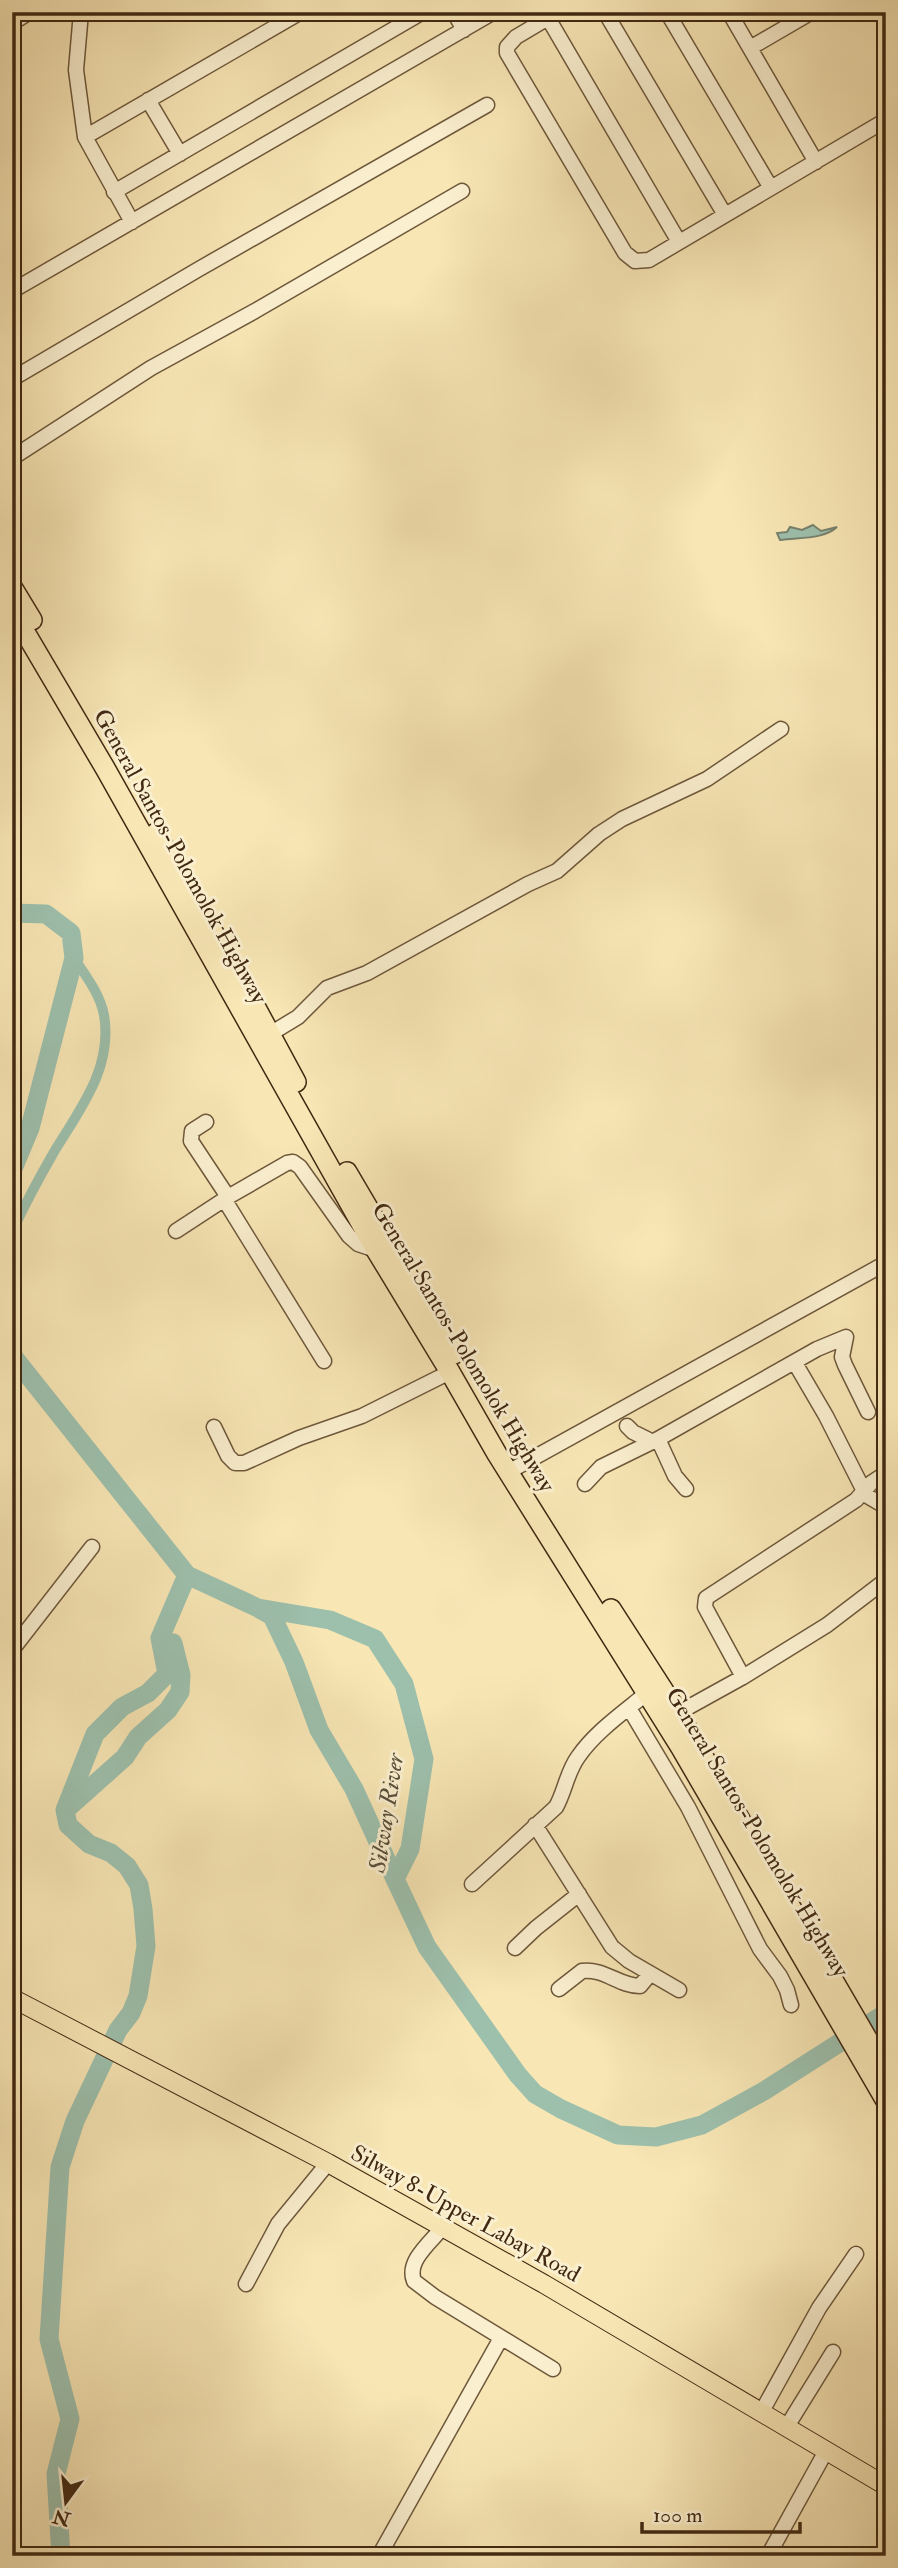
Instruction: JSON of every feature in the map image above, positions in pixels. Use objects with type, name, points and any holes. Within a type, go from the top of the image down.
[{"type":"highway","points":[[12,587],[242,982],[320,1127],[408,1274],[513,1469],[678,1713],[879,2069],[886,2101]]},
{"type":"highway","name":"General Santos-Polomolok Highway","points":[[12,610],[105,768],[376,1250],[840,2004]]},
{"type":"main road","name":"Silway 8-Upper Labay Road","points":[[12,1998],[130,2062],[328,2163],[443,2227],[886,2486]]},
{"type":"street","points":[[12,23],[30,12]]},
{"type":"street","points":[[81,12],[76,70],[85,137],[132,222]]},
{"type":"street","points":[[85,137],[301,12]]},
{"type":"street","points":[[114,192],[423,12]]},
{"type":"street","points":[[454,12],[464,30]]},
{"type":"street","points":[[12,291],[494,12]]},
{"type":"street","points":[[605,12],[725,215]]},
{"type":"street","points":[[667,12],[771,188]]},
{"type":"street","points":[[729,12],[816,162]]},
{"type":"street","points":[[750,48],[812,12]]},
{"type":"street","points":[[679,242],[553,15],[510,41],[507,47],[509,58],[629,258],[642,262],[649,260],[886,120]]},
{"type":"street","points":[[148,100],[180,153]]},
{"type":"street","points":[[12,379],[487,105]]},
{"type":"street","points":[[12,458],[151,368],[266,305],[462,191]]},
{"type":"street","points":[[270,1034],[298,1017],[327,988],[367,973],[528,884],[557,871],[599,834],[622,819],[707,779],[781,729]]},
{"type":"street","points":[[206,1122],[192,1131],[191,1141],[324,1361]]},
{"type":"street","points":[[176,1231],[226,1198],[287,1163],[293,1163],[300,1167],[355,1241],[376,1250]]},
{"type":"street","points":[[513,1469],[886,1264]]},
{"type":"street","points":[[585,1484],[601,1467],[849,1334],[842,1357],[868,1412]]},
{"type":"street","points":[[795,1363],[826,1416],[864,1492],[886,1507]]},
{"type":"street","points":[[214,1427],[228,1456],[235,1463],[244,1463],[299,1438],[362,1416],[450,1371]]},
{"type":"street","points":[[627,1426],[633,1432],[655,1440],[675,1476],[686,1489]]},
{"type":"street","points":[[743,1676],[705,1607],[706,1598],[864,1492],[871,1483],[886,1473]]},
{"type":"street","points":[[12,1650],[92,1547]]},
{"type":"street","points":[[678,1713],[827,1625],[886,1580]]},
{"type":"street","points":[[472,1884],[556,1807],[563,1796],[577,1757],[647,1693]]},
{"type":"street","points":[[629,1708],[688,1807],[760,1949],[784,1983],[792,2005]]},
{"type":"street","points":[[536,1825],[612,1947],[629,1961],[679,1990]]},
{"type":"street","points":[[515,1948],[579,1894]]},
{"type":"street","points":[[559,1989],[582,1971],[599,1972],[635,1986],[644,1983],[650,1974]]},
{"type":"street","points":[[246,2284],[278,2224],[328,2163]]},
{"type":"street","points":[[443,2227],[412,2268],[414,2281],[552,2369]]},
{"type":"street","points":[[761,2413],[820,2308],[856,2253]]},
{"type":"street","points":[[379,2556],[501,2338]]},
{"type":"street","points":[[786,2428],[833,2352]]},
{"type":"street","points":[[768,2556],[826,2451]]},
{"type":"shaded area","points":[[813,525],[821,531],[837,527],[825,534],[780,540],[777,533],[787,532],[790,527],[802,530]]},
{"type":"waterway","name":"Silway River","points":[[12,913],[46,914],[71,933],[74,958],[30,1128],[12,1171]]},
{"type":"waterway","points":[[12,1232],[54,1152],[84,1104],[104,1053],[106,1034],[102,1007],[92,985],[74,958]]},
{"type":"waterway","points":[[12,1140],[23,1144]]},
{"type":"waterway","name":"Silway River","points":[[12,1355],[187,1575],[258,1608],[330,1620],[375,1639],[404,1684],[424,1759],[410,1849],[395,1879],[427,1947],[518,2075],[535,2094],[618,2135],[656,2137],[702,2125],[764,2091],[886,2013]]},
{"type":"waterway","points":[[61,2556],[56,2474],[70,2419],[49,2339],[60,2167],[75,2121],[118,2030],[131,2013],[138,1996],[146,1946],[139,1885],[127,1866],[111,1853],[89,1844],[68,1825],[65,1810],[95,1734],[122,1707],[148,1693],[167,1674],[160,1638],[187,1575]]},
{"type":"waterway","points":[[258,1608],[272,1616],[294,1662],[319,1730],[354,1789],[395,1879]]},
{"type":"waterway","points":[[69,1807],[125,1757],[138,1737],[168,1710],[180,1692],[181,1675],[173,1643]]}]
